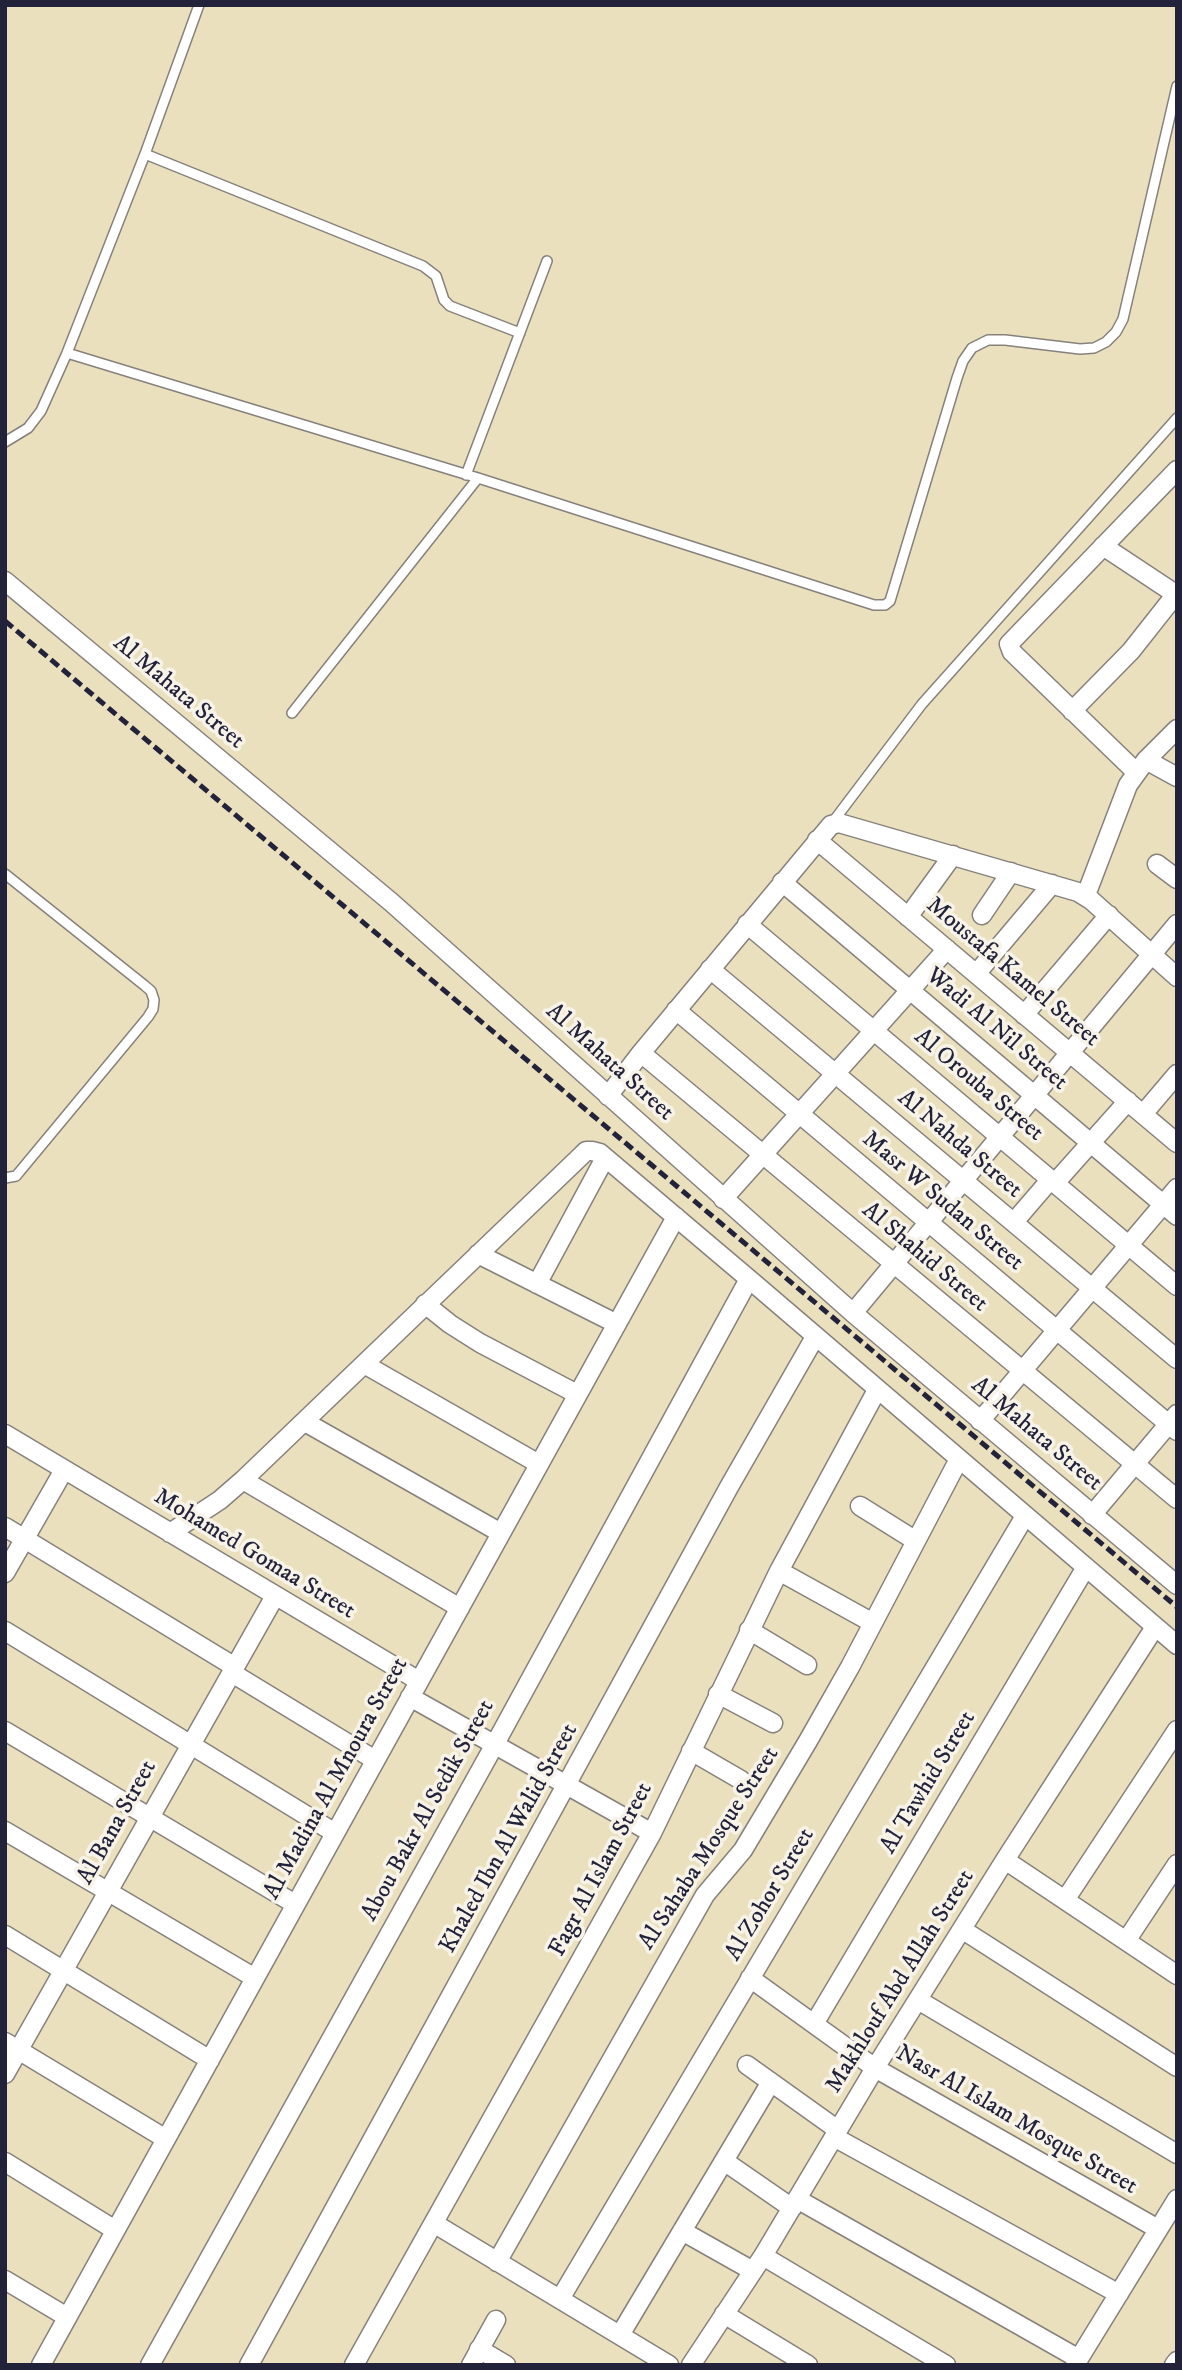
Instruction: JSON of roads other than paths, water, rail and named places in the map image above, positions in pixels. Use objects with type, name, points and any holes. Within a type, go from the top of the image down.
[{"type":"street","points":[[1177,470],[1009,644],[1012,652],[1072,712],[1141,766],[1177,777]]},
{"type":"street","points":[[1072,712],[1131,651],[1176,595],[1103,546]]},
{"type":"street","name":"Al Mahata Street","points":[[5,581],[391,902],[853,1313],[1177,1585]]},
{"type":"street","points":[[1086,895],[1119,805],[1141,766],[1177,729]]},
{"type":"street","points":[[608,1096],[817,840],[831,825],[839,823],[1086,895],[1177,977]]},
{"type":"street","name":"Moustafa Kamel Street","points":[[817,840],[1177,1143]]},
{"type":"street","points":[[908,917],[953,855]]},
{"type":"street","points":[[1157,864],[1177,879]]},
{"type":"street","points":[[982,915],[1011,872]]},
{"type":"street","name":"Wadi Al Nil Street","points":[[782,882],[1170,1210]]},
{"type":"street","points":[[976,974],[1052,884]]},
{"type":"street","points":[[1024,1015],[1109,915]]},
{"type":"street","name":"Al Orouba Street","points":[[747,924],[1177,1286]]},
{"type":"street","points":[[853,1313],[1177,924]]},
{"type":"street","points":[[723,1199],[947,949]]},
{"type":"street","name":"Al Nahda Street","points":[[710,969],[1177,1359]]},
{"type":"street","name":"Masr W Sudan Street","points":[[676,1010],[1056,1331],[1174,1423]]},
{"type":"street","name":"Al Shahid Street","points":[[641,1053],[1177,1499]]},
{"type":"street","points":[[1143,1114],[1175,1079]]},
{"type":"street","points":[[1014,1222],[1128,1101]]},
{"type":"street","points":[[170,1533],[220,1500],[243,1480],[586,1152],[600,1153],[1177,1645]]},
{"type":"street","points":[[537,1283],[605,1158]]},
{"type":"street","points":[[980,1421],[1128,1246],[1170,1210],[1177,1188]]},
{"type":"street","name":"Al Madina Al Mnoura Street","points":[[41,2365],[676,1217]]},
{"type":"street","points":[[478,1254],[617,1324]]},
{"type":"street","name":"Abou Bakr Al Sedik Street","points":[[149,2365],[495,1744],[749,1279]]},
{"type":"street","points":[[425,1304],[480,1343],[578,1394]]},
{"type":"street","name":"Khaled Ibn Al Walid Street","points":[[249,2365],[710,1521],[815,1336]]},
{"type":"street","points":[[364,1364],[539,1464]]},
{"type":"street","name":"Fagr Al Islam Street","points":[[354,2365],[652,1833],[749,1630],[877,1390]]},
{"type":"street","points":[[305,1422],[501,1533]]},
{"type":"street","points":[[1092,1515],[1174,1423]]},
{"type":"street","name":"Mohamed Gomaa Street","points":[[5,1434],[419,1681]]},
{"type":"street","name":"Al Sahaba Mosque Street","points":[[497,2262],[705,1895],[743,1850],[808,1741],[959,1459]]},
{"type":"street","points":[[5,1573],[64,1470]]},
{"type":"street","points":[[243,1480],[460,1608]]},
{"type":"street","points":[[860,1506],[916,1541]]},
{"type":"street","name":"Al Zohor Street","points":[[560,2299],[1025,1516]]},
{"type":"street","points":[[5,1527],[375,1760]]},
{"type":"street","name":"Al Tawhid Street","points":[[814,2024],[1086,1567]]},
{"type":"street","points":[[779,1571],[873,1623]]},
{"type":"street","name":"Al Bana Street","points":[[5,2074],[12,2046],[63,1971],[275,1596]]},
{"type":"street","name":"Makhlouf Abd Allah Street","points":[[691,2365],[758,2264],[875,2068],[1005,1860],[1155,1627]]},
{"type":"street","points":[[749,1630],[807,1665]]},
{"type":"street","points":[[5,1631],[335,1833]]},
{"type":"street","points":[[718,1694],[773,1723]]},
{"type":"street","points":[[410,1697],[652,1833]]},
{"type":"street","points":[[1065,1900],[1177,1730]]},
{"type":"street","points":[[5,1731],[295,1904]]},
{"type":"street","points":[[691,1751],[741,1780]]},
{"type":"street","points":[[5,1831],[255,1978]]},
{"type":"street","points":[[1005,1860],[1177,1975]]},
{"type":"street","points":[[1126,1941],[1177,1864]]},
{"type":"street","points":[[963,1930],[1177,2067]]},
{"type":"street","points":[[5,1935],[209,2060]]},
{"type":"street","name":"Nasr Al Islam Mosque Street","points":[[750,1978],[875,2068],[1158,2229]]},
{"type":"street","points":[[918,2000],[1177,2154]]},
{"type":"street","points":[[12,2046],[166,2139]]},
{"type":"street","points":[[747,2065],[836,2134],[1119,2294]]},
{"type":"street","points":[[620,2336],[771,2082]]},
{"type":"street","points":[[724,2161],[1077,2362],[1177,2199]]},
{"type":"street","points":[[5,2162],[116,2230]]},
{"type":"street","points":[[435,2224],[669,2365]]},
{"type":"street","points":[[682,2231],[758,2264],[946,2365]]},
{"type":"street","points":[[5,2280],[67,2317]]},
{"type":"street","points":[[724,2314],[808,2365]]},
{"type":"street","points":[[496,2320],[475,2357],[506,2365]]},
{"type":"lane","points":[[5,442],[27,428],[40,411],[67,354],[145,154],[199,5]]},
{"type":"lane","points":[[67,354],[478,478],[874,605],[885,606],[890,601],[957,378],[963,361],[972,348],[988,340],[1094,348],[1106,342],[1116,332],[1123,319],[1177,86]]},
{"type":"lane","points":[[145,154],[423,266],[436,276],[444,300],[450,306],[520,333]]},
{"type":"lane","points":[[466,475],[547,261]]},
{"type":"lane","points":[[831,825],[922,704],[1177,418]]},
{"type":"lane","points":[[292,713],[478,478]]},
{"type":"lane","points":[[5,874],[144,985],[155,1000],[148,1017],[22,1170],[16,1176],[5,1178]]},
{"type":"railway","points":[[5,621],[1177,1607]]}]
